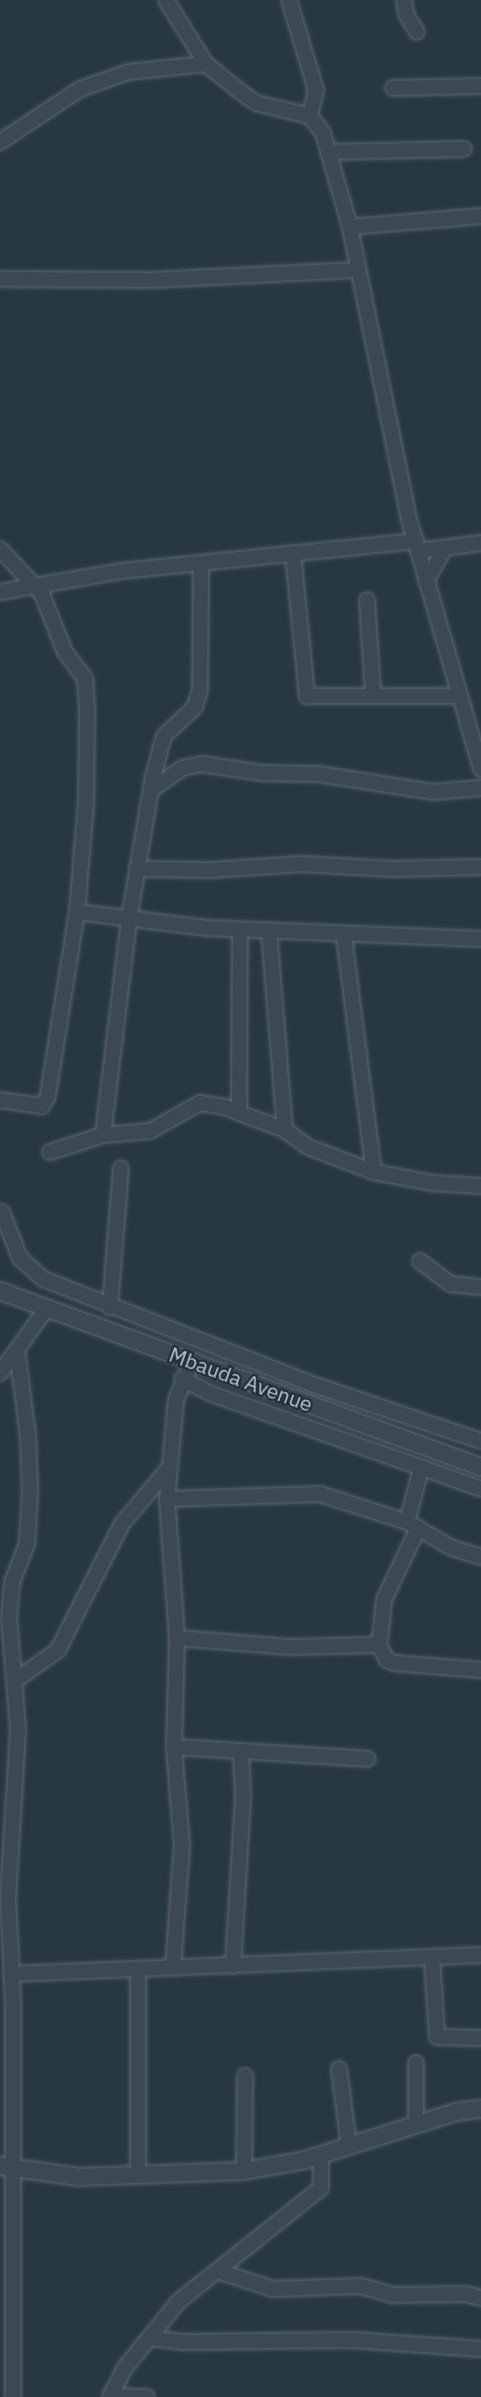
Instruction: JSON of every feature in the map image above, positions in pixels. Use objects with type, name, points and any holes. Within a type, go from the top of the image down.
[{"type":"street","points":[[165,0],[206,64],[256,103],[310,116],[323,133],[350,227],[357,270],[417,546],[481,769]]},
{"type":"street","points":[[289,0],[316,90],[310,116]]},
{"type":"street","points":[[404,0],[406,14],[417,32]]},
{"type":"street","points":[[0,142],[80,89],[128,72],[206,64]]},
{"type":"street","points":[[393,88],[481,86]]},
{"type":"street","points":[[328,152],[464,149]]},
{"type":"street","points":[[350,227],[481,216]]},
{"type":"street","points":[[0,279],[151,280],[357,270]]},
{"type":"street","points":[[0,592],[201,563],[293,553],[417,546],[445,548],[481,543]]},
{"type":"street","points":[[426,581],[445,548]]},
{"type":"street","points":[[0,549],[36,585],[65,651],[87,687],[86,802],[76,912],[46,1103],[34,1106],[0,1100]]},
{"type":"street","points":[[293,553],[307,696],[373,694],[459,696]]},
{"type":"street","points":[[102,1135],[129,919],[151,790],[164,736],[197,704],[203,618],[201,563]]},
{"type":"street","points":[[367,600],[373,694]]},
{"type":"street","points":[[151,790],[182,768],[202,764],[254,772],[318,774],[433,792],[481,789]]},
{"type":"street","points":[[137,869],[211,870],[302,864],[392,869],[481,867]]},
{"type":"street","points":[[76,912],[240,930],[344,936],[481,939]]},
{"type":"street","points":[[239,1112],[240,930]]},
{"type":"street","points":[[269,931],[285,1130]]},
{"type":"street","points":[[344,936],[374,1172]]},
{"type":"street","points":[[50,1152],[102,1135],[150,1131],[200,1103],[239,1112],[285,1130],[308,1147],[374,1172],[433,1183],[481,1186]]},
{"type":"street","points":[[110,1307],[120,1168]]},
{"type":"street","points":[[2,1212],[20,1258],[43,1279],[312,1384],[481,1441]]},
{"type":"street","points":[[420,1261],[451,1284],[481,1287]]},
{"type":"street","name":"Mbauda Avenue","points":[[0,1291],[481,1467]]},
{"type":"street","points":[[0,1373],[46,1308]]},
{"type":"street","points":[[13,2397],[7,2166],[11,1974],[8,1898],[18,1729],[16,1680],[9,1618],[12,1582],[27,1544],[30,1492],[28,1436],[17,1350]]},
{"type":"street","points":[[173,1968],[182,1845],[174,1747],[177,1638],[167,1499],[169,1468],[182,1379],[192,1362]]},
{"type":"street","points":[[182,1379],[209,1393],[481,1489]]},
{"type":"street","points":[[16,1680],[58,1650],[122,1524],[169,1468]]},
{"type":"street","points":[[421,1469],[412,1525],[384,1600],[378,1643],[387,1660],[394,1663],[481,1670]]},
{"type":"street","points":[[167,1499],[320,1494],[412,1525],[452,1548],[481,1557]]},
{"type":"street","points":[[177,1638],[290,1647],[365,1647],[378,1643]]},
{"type":"street","points":[[174,1747],[368,1759]]},
{"type":"street","points":[[233,1966],[243,1796],[241,1751]]},
{"type":"street","points":[[11,1974],[481,1955]]},
{"type":"street","points":[[432,1957],[437,2037],[481,2038]]},
{"type":"street","points":[[138,1969],[138,2176]]},
{"type":"street","points":[[416,2062],[416,2126]]},
{"type":"street","points":[[339,2069],[349,2146]]},
{"type":"street","points":[[244,2171],[245,2076]]},
{"type":"street","points":[[7,2166],[79,2177],[244,2171],[321,2155],[455,2112],[481,2109]]},
{"type":"street","points":[[147,2397],[110,2396],[124,2369],[180,2301],[321,2188],[321,2155]]},
{"type":"street","points":[[218,2271],[273,2289],[361,2286],[393,2295],[466,2294],[481,2298]]},
{"type":"street","points":[[151,2338],[183,2342],[352,2340],[481,2349]]}]
